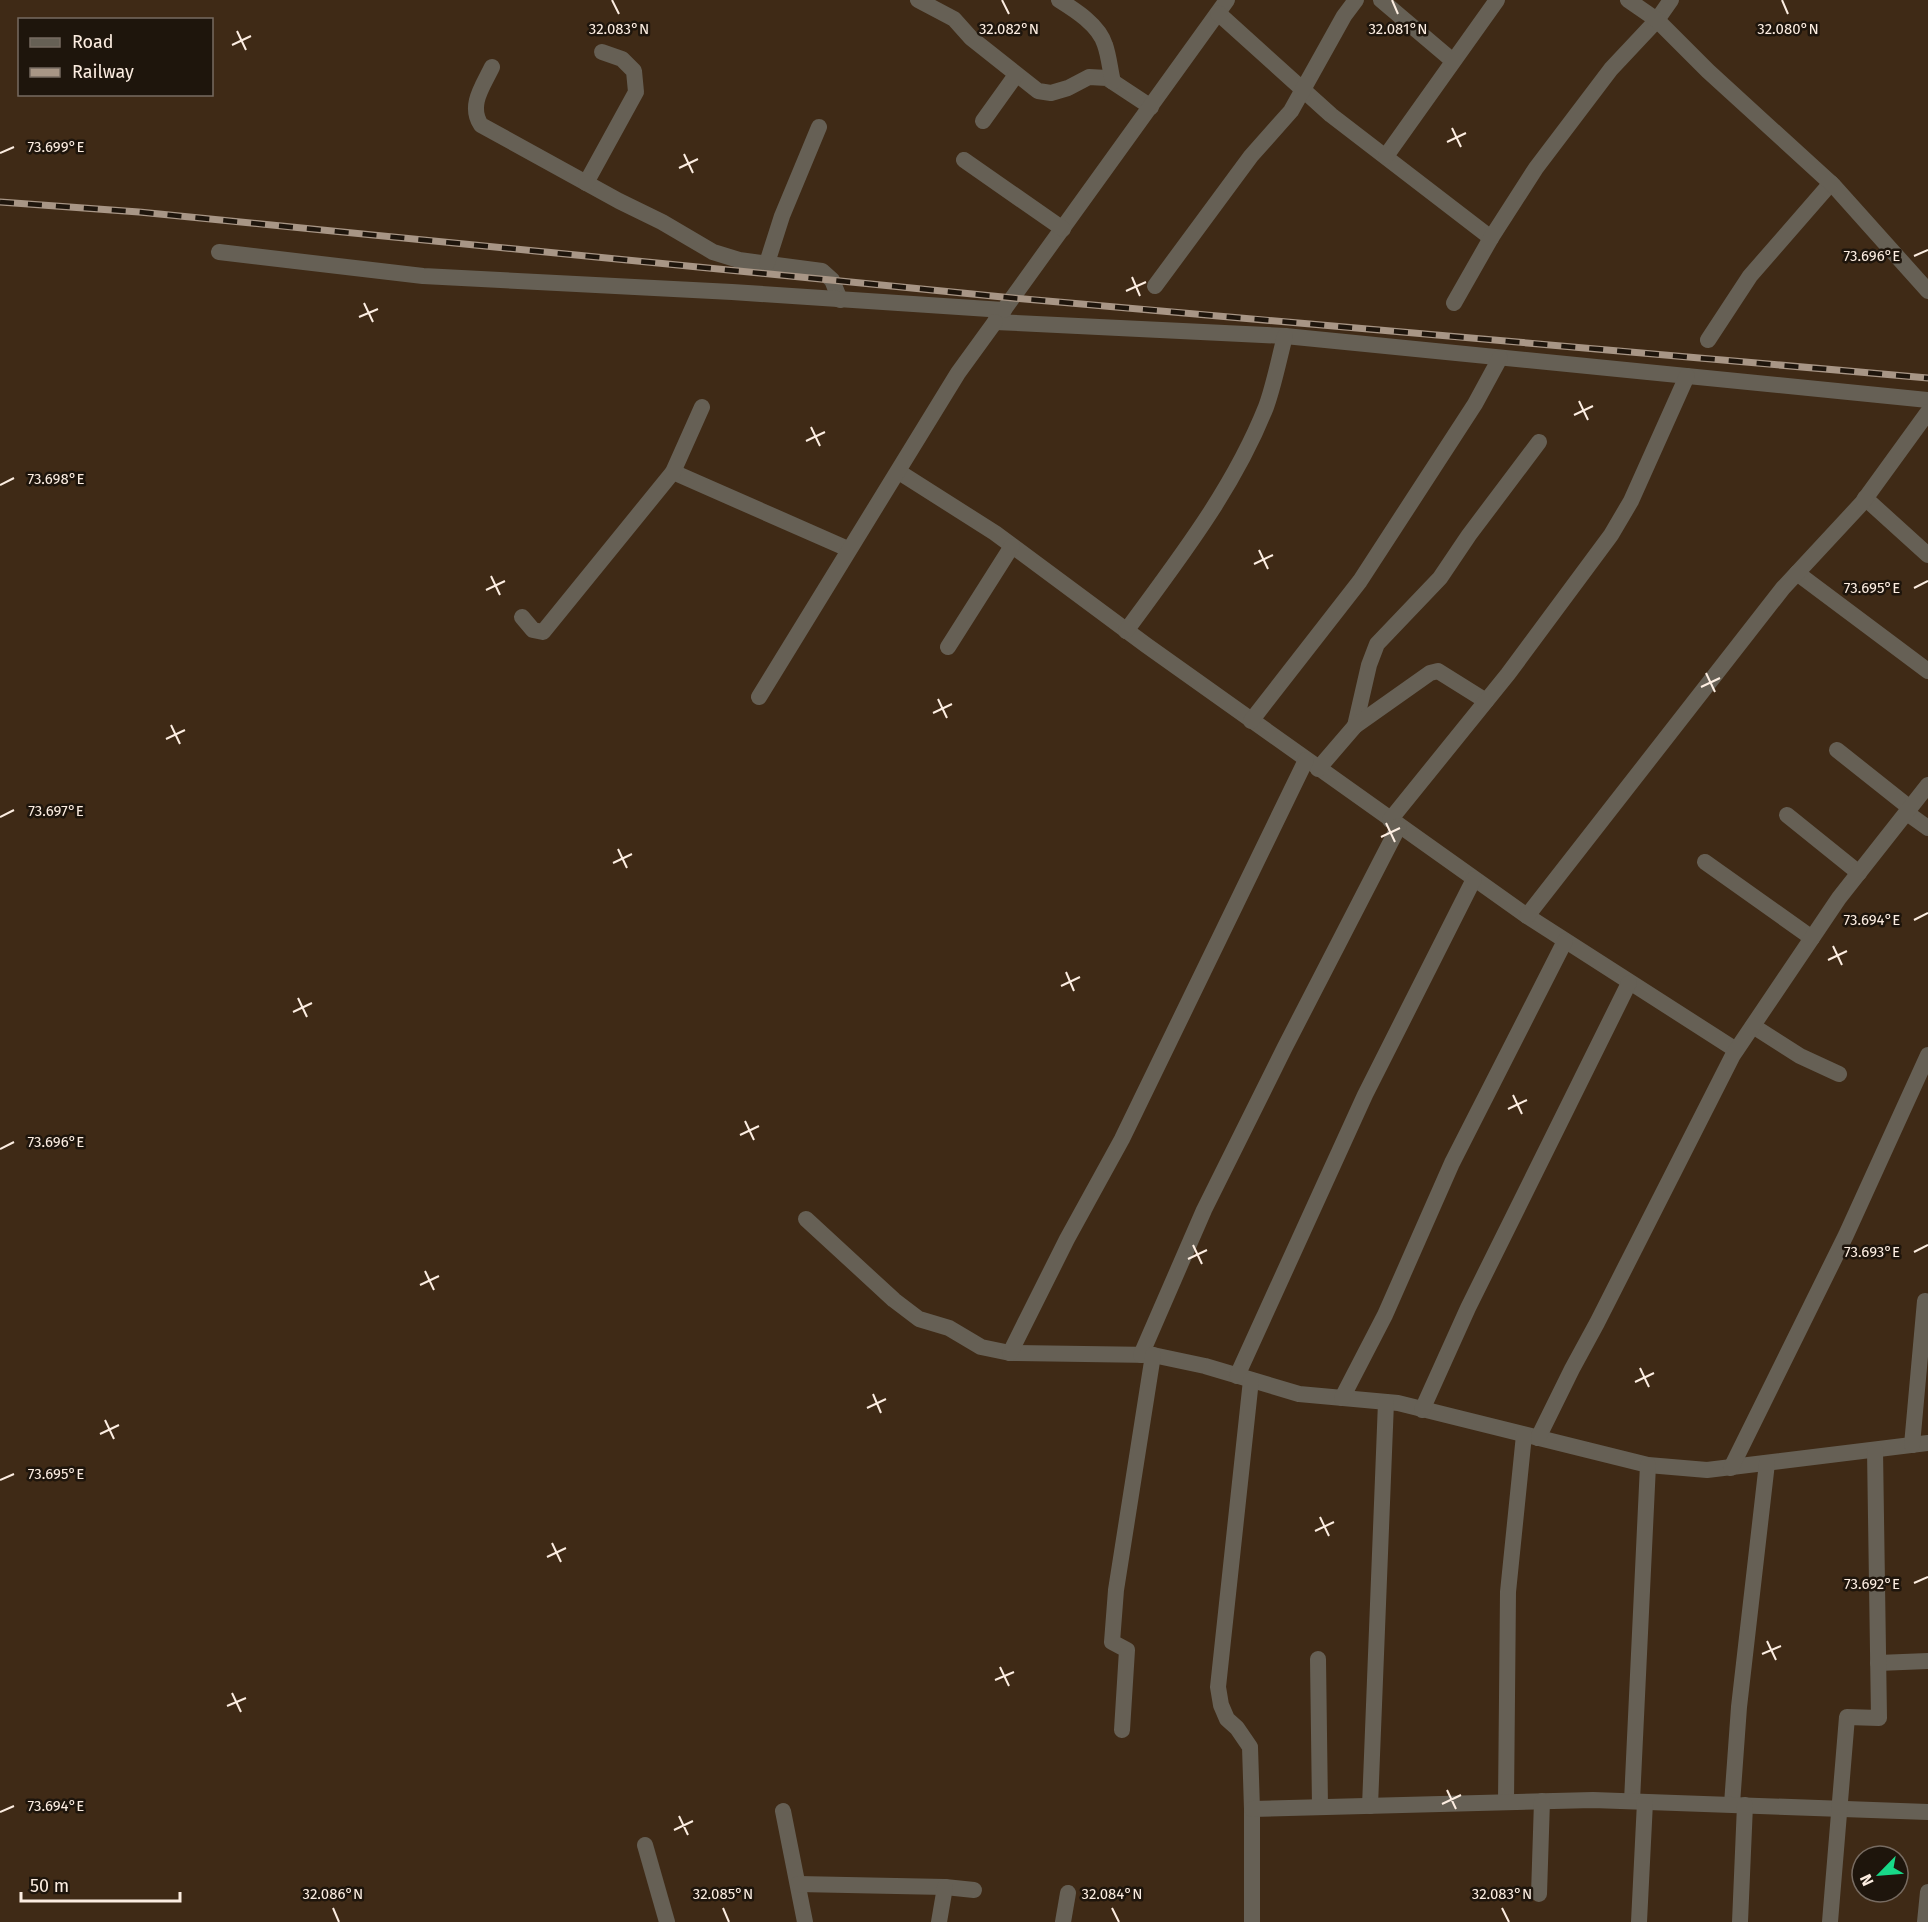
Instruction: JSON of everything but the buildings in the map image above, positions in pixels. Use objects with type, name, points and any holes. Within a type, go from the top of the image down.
[{"type":"street","points":[[918,0],[954,19],[971,38],[1038,91],[1051,93],[1068,88],[1089,77],[1107,78],[1151,107]]},
{"type":"street","points":[[1059,0],[1097,30],[1105,43],[1113,82]]},
{"type":"street","points":[[1155,286],[1251,156],[1291,111],[1344,16],[1356,0]]},
{"type":"street","points":[[1381,0],[1453,61]]},
{"type":"street","points":[[1386,156],[1497,0]]},
{"type":"street","points":[[1628,0],[1657,20],[1708,71],[1831,183],[1928,291]]},
{"type":"street","points":[[1454,303],[1491,238],[1536,168],[1611,69],[1657,20],[1671,0]]},
{"type":"street","points":[[759,697],[958,373],[1223,7],[1331,115],[1491,238]]},
{"type":"street","points":[[586,183],[636,92],[634,71],[622,59],[602,52]]},
{"type":"street","points":[[492,67],[476,100],[474,113],[481,125],[662,222],[713,252],[739,260],[822,271],[832,279],[840,300]]},
{"type":"street","points":[[983,121],[1016,75]]},
{"type":"street","points":[[767,263],[782,216],[819,127]]},
{"type":"street","points":[[964,160],[1063,229]]},
{"type":"street","points":[[1708,340],[1750,276],[1831,183]]},
{"type":"street","points":[[219,252],[423,276],[840,300],[999,316],[1285,336],[1928,400]]},
{"type":"street","points":[[1126,631],[1196,535],[1231,479],[1266,406],[1285,336]]},
{"type":"street","points":[[1251,721],[1360,581],[1475,404],[1500,358]]},
{"type":"street","points":[[1122,1730],[1127,1650],[1112,1642],[1116,1590],[1147,1355],[1204,1210],[1394,823],[1611,536],[1631,501],[1687,376]]},
{"type":"street","points":[[522,617],[533,630],[543,632],[673,472],[702,407]]},
{"type":"street","points":[[1527,916],[1783,588],[1865,498],[1928,412]]},
{"type":"street","points":[[1355,726],[1377,644],[1440,578],[1469,535],[1539,442]]},
{"type":"street","points":[[673,472],[848,549]]},
{"type":"street","points":[[898,472],[995,533],[1312,765],[1527,916],[1736,1050]]},
{"type":"street","points":[[1865,498],[1928,555]]},
{"type":"street","points":[[948,647],[1012,546]]},
{"type":"street","points":[[1797,573],[1928,671]]},
{"type":"street","points":[[1010,1353],[1066,1239],[1122,1139],[1312,765],[1355,726],[1430,673],[1438,671],[1486,701]]},
{"type":"street","points":[[1838,750],[1928,828]]},
{"type":"street","points":[[1506,1802],[1508,1592],[1531,1437],[1572,1369],[1736,1050],[1859,873],[1928,785]]},
{"type":"street","points":[[1787,815],[1859,873]]},
{"type":"street","points":[[1705,862],[1812,938]]},
{"type":"street","points":[[1252,1922],[1250,1748],[1237,1728],[1227,1719],[1221,1705],[1218,1687],[1244,1378],[1365,1095],[1474,879]]},
{"type":"street","points":[[1342,1398],[1385,1315],[1452,1163],[1565,941]]},
{"type":"street","points":[[1422,1410],[1468,1308],[1629,983]]},
{"type":"street","points":[[1754,1026],[1800,1056],[1839,1074]]},
{"type":"street","points":[[1731,1467],[1846,1235],[1928,1055]]},
{"type":"street","points":[[806,1219],[894,1300],[919,1319],[949,1328],[981,1347],[1010,1353],[1147,1355],[1244,1378],[1299,1394],[1386,1402],[1648,1465],[1707,1470],[1920,1444],[1925,1301]]},
{"type":"street","points":[[1370,1806],[1386,1402]]},
{"type":"street","points":[[1830,1922],[1847,1717],[1879,1718],[1875,1450]]},
{"type":"street","points":[[1740,1922],[1739,1707],[1767,1463]]},
{"type":"street","points":[[1639,1922],[1638,1801],[1648,1465]]},
{"type":"street","points":[[1318,1659],[1320,1807]]},
{"type":"street","points":[[1878,1663],[1928,1661]]},
{"type":"street","points":[[1252,1809],[1542,1801],[1638,1801],[1928,1812]]},
{"type":"street","points":[[1539,1894],[1542,1801]]},
{"type":"street","points":[[783,1811],[806,1922]]},
{"type":"street","points":[[645,1845],[667,1922]]},
{"type":"street","points":[[798,1884],[945,1887],[974,1890]]},
{"type":"street","points":[[939,1922],[945,1887]]},
{"type":"street","points":[[1925,1922],[1928,1892]]},
{"type":"street","points":[[1063,1922],[1068,1893]]},
{"type":"railway","points":[[0,202],[139,212],[1013,298],[1928,378]]}]
